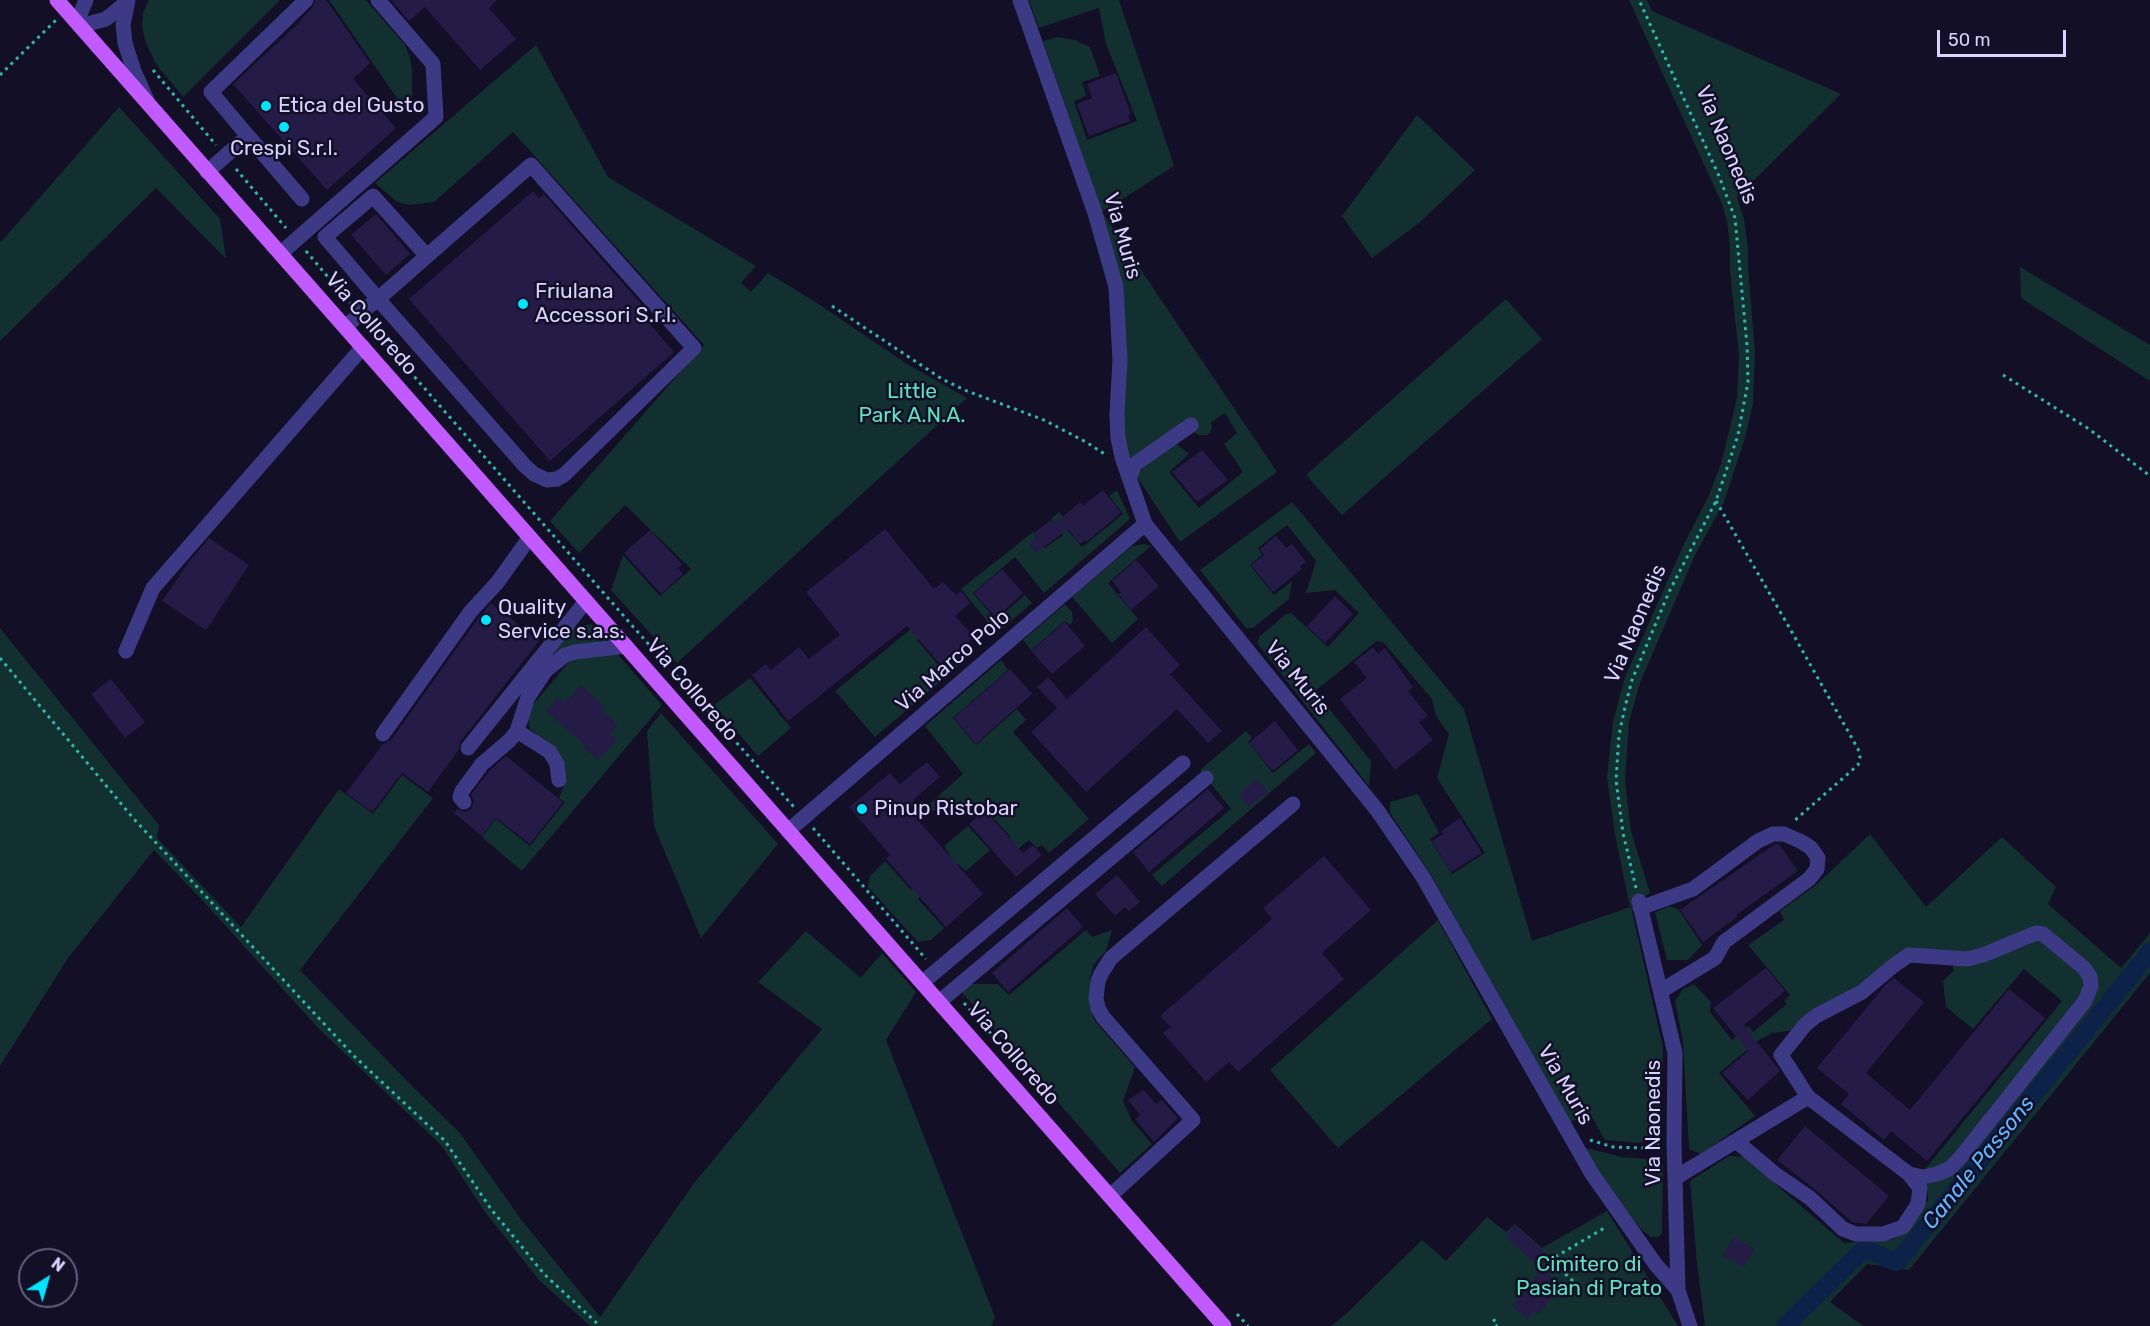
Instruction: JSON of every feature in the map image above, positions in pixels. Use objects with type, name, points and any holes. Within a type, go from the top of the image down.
[{"type":"main road","name":"Via Colloredo","points":[[70,15],[1224,1326]]},
{"type":"street","points":[[70,15],[86,0]]},
{"type":"street","points":[[302,199],[211,92],[306,0]]},
{"type":"street","points":[[281,253],[436,117],[433,64],[378,0]]},
{"type":"street","name":"Via Muris","points":[[1020,0],[1095,213],[1116,287],[1120,360],[1118,438],[1145,524],[1377,810],[1423,877],[1568,1134],[1617,1212],[1656,1266],[1678,1290],[1690,1326]]},
{"type":"street","points":[[70,15],[106,19],[128,1]]},
{"type":"street","points":[[128,1],[123,25],[125,43],[134,71],[151,108]]},
{"type":"street","points":[[207,172],[248,136]]},
{"type":"street","points":[[345,327],[378,299],[531,165],[694,348],[564,475],[557,479],[547,480],[534,474],[525,466],[378,299],[325,237],[373,196],[427,256]]},
{"type":"street","points":[[126,651],[153,588],[363,347]]},
{"type":"street","points":[[1130,476],[1135,464],[1191,425]]},
{"type":"street","name":"Via Marco Polo","points":[[788,831],[1145,524]]},
{"type":"street","points":[[383,734],[471,610],[497,583],[530,537]]},
{"type":"street","points":[[468,748],[586,601]]},
{"type":"street","points":[[464,802],[460,797],[462,791],[482,764],[517,731],[528,697],[546,670],[565,655],[575,652],[626,646]]},
{"type":"street","points":[[517,731],[550,752],[557,764],[559,780]]},
{"type":"street","points":[[922,983],[1183,764]]},
{"type":"street","points":[[939,1002],[1206,778]]},
{"type":"street","points":[[1110,1196],[1193,1120],[1103,1017],[1096,998],[1101,974],[1111,958],[1293,804]]},
{"type":"street","points":[[1640,904],[1693,889],[1758,841],[1773,834],[1780,834],[1802,842],[1811,848],[1818,858],[1817,869],[1809,879],[1724,942],[1715,958],[1661,992]]},
{"type":"street","name":"Via Naonedis","points":[[1640,904],[1676,1053],[1674,1142],[1678,1290]]},
{"type":"street","points":[[1736,1141],[1775,1174],[1810,1198],[1843,1229],[1856,1234],[1883,1234],[1903,1227],[1918,1204],[1920,1188],[1909,1174],[1808,1097],[1781,1055],[1805,1025],[1816,1016],[1862,992],[1909,955],[1967,959],[1983,955],[2036,933],[2043,934],[2084,968],[2090,977],[2091,986],[2085,1001],[1949,1169],[1923,1177],[1909,1174]]},
{"type":"street","points":[[1675,1178],[1808,1097]]},
{"type":"path","name":"Via Naonedis","points":[[1639,0],[1719,176],[1735,218],[1738,234],[1740,285],[1744,306],[1748,382],[1738,435],[1716,501],[1664,603],[1632,680],[1623,716],[1616,780],[1623,833],[1640,904]]},
{"type":"path","points":[[0,75],[70,15]]},
{"type":"path","points":[[148,63],[360,314],[937,971]]},
{"type":"path","points":[[832,306],[942,379],[967,391],[1044,420],[1086,442],[1112,459],[1130,476]]},
{"type":"path","points":[[2003,375],[2089,429],[2150,476]]},
{"type":"path","points":[[1716,501],[1858,749],[1860,758],[1858,765],[1780,834]]},
{"type":"path","points":[[0,658],[133,818],[355,1057],[445,1141],[491,1209],[544,1274],[600,1326]]},
{"type":"path","points":[[953,990],[1014,1061]]},
{"type":"path","points":[[1568,1134],[1613,1147],[1642,1148],[1674,1142]]},
{"type":"path","points":[[1573,1281],[1550,1260],[1606,1227]]},
{"type":"path","points":[[1232,1308],[1248,1326]]},
{"type":"path","points":[[1495,1319],[1493,1322],[1497,1326]]},
{"type":"green space","points":[[149,0],[280,0],[183,97],[156,64],[146,43],[142,27],[143,13]]},
{"type":"green space","points":[[329,0],[366,0],[405,45],[412,70],[412,98],[408,114]]},
{"type":"green space","points":[[1029,0],[1119,0],[1174,166],[1102,212],[1043,41],[1058,37],[1075,40],[1090,47],[1100,76],[1082,82],[1086,96],[1074,101],[1087,140],[1137,121],[1106,44],[1099,8],[1039,28]]},
{"type":"green space","points":[[1629,0],[1647,0],[1652,11],[1841,94],[1737,197],[1744,219],[1748,249],[1755,353],[1753,404],[1745,438],[1724,502],[1695,555],[1640,683],[1629,722],[1625,781],[1631,831],[1650,893],[1631,907],[1663,1047],[1660,1132],[1640,1143],[1605,1140],[1590,1114],[1570,1122],[1432,876],[1390,813],[1390,802],[1418,794],[1439,833],[1430,839],[1452,874],[1485,853],[1437,778],[1449,734],[1436,716],[1432,699],[1384,643],[1377,641],[1315,691],[1371,761],[1369,786],[1257,643],[1260,636],[1286,614],[1291,613],[1328,647],[1359,613],[1335,590],[1306,593],[1316,561],[1287,525],[1258,548],[1262,555],[1250,565],[1274,595],[1292,581],[1289,599],[1253,628],[1246,628],[1200,570],[1292,502],[1464,709],[1532,941],[1630,907],[1615,835],[1607,777],[1613,721],[1625,677],[1721,464],[1737,398],[1739,355],[1730,272],[1730,247],[1727,221],[1722,204]]},
{"type":"green space","name":"Little Park A.N.A.","points":[[536,45],[608,177],[756,266],[741,283],[751,292],[768,273],[907,364],[967,398],[677,663],[611,590],[623,555],[660,596],[691,569],[625,505],[579,553],[550,521],[704,345],[513,132],[434,202],[409,205],[397,202],[375,183]]},
{"type":"green space","points":[[119,107],[220,219],[226,259],[156,188],[0,341],[0,243]]},
{"type":"green space","points":[[1417,115],[1475,170],[1419,223],[1372,258],[1342,216]]},
{"type":"green space","points":[[1102,212],[1277,472],[1180,542],[1137,477],[1145,465],[1175,443],[1189,454],[1169,472],[1199,508],[1243,472],[1224,444],[1237,433],[1225,413],[1211,422],[1212,429],[1208,435],[1198,435],[1192,431],[1135,457],[1127,457]]},
{"type":"green space","points":[[2020,267],[2150,345],[2150,381],[2021,298]]},
{"type":"green space","points":[[1506,299],[1542,339],[1342,515],[1306,475]]},
{"type":"green space","points":[[1117,490],[1130,519],[1044,593],[1015,557],[973,593],[996,620],[1025,595],[1032,603],[997,633],[961,589],[1033,532],[1045,548],[1063,535],[1051,519],[1059,512],[1066,520],[1062,524],[1082,547],[1123,514],[1109,496]]},
{"type":"green space","points":[[1144,544],[1151,546],[1108,583],[1138,619],[1112,643],[1072,597],[1132,546]]},
{"type":"green space","points":[[1065,604],[1072,612],[1073,621],[1070,625],[1065,621],[1031,650],[1023,640]]},
{"type":"green space","points":[[922,620],[929,629],[917,640],[941,668],[963,649],[962,663],[875,737],[835,691]]},
{"type":"green space","points":[[591,624],[662,705],[522,871],[482,837],[496,819],[530,846],[565,802],[559,798],[567,778],[559,754],[530,729],[527,712],[573,657],[593,643],[552,653],[572,627]]},
{"type":"green space","points":[[0,628],[159,825],[157,838],[241,927],[339,789],[373,814],[402,775],[433,798],[300,970],[460,1133],[520,1218],[600,1317],[695,1182],[822,1029],[758,982],[806,931],[861,978],[882,953],[916,992],[886,1040],[995,1317],[991,1326],[590,1326],[539,1280],[485,1212],[441,1145],[319,1029],[154,850],[68,958],[0,1066]]},
{"type":"green space","points":[[1001,660],[1008,670],[953,718],[976,745],[1017,709],[1026,720],[1013,732],[1089,819],[1049,853],[1042,845],[1037,848],[1029,840],[1013,853],[1009,835],[985,809],[947,807],[916,816],[963,774],[925,726]]},
{"type":"green space","points":[[750,678],[791,728],[758,756],[714,705]]},
{"type":"green space","points":[[661,713],[778,844],[701,938],[654,826],[647,731]]},
{"type":"green space","points":[[1246,731],[1252,738],[1248,742],[1273,773],[1309,744],[1316,753],[1162,886],[1152,875],[1231,809],[1200,770]]},
{"type":"green space","points":[[968,826],[990,850],[966,871],[958,864],[918,899],[944,928],[931,940],[918,942],[868,887],[870,876],[885,861],[911,890],[950,855],[944,846]]},
{"type":"green space","points":[[1870,834],[1926,907],[2002,837],[2056,887],[2048,904],[2121,968],[2150,933],[2150,973],[1909,1270],[1867,1264],[1830,1302],[1863,1326],[1705,1326],[1690,1181],[1729,1156],[1744,1157],[1844,1243],[1895,1239],[1928,1200],[1926,1168],[2062,1001],[2024,969],[1973,1029],[1946,1007],[1943,981],[1954,970],[1949,951],[1910,949],[1877,975],[1795,1030],[1772,1033],[1759,1040],[1719,1073],[1755,1116],[1701,1154],[1689,1149],[1683,1042],[1675,1001],[1683,989],[1694,984],[1711,1002],[1710,1012],[1732,1040],[1749,1026],[1753,1032],[1787,1004],[1784,1001],[1790,995],[1748,945],[1784,920],[1780,911],[1815,886]]},
{"type":"green space","points":[[1670,906],[1679,910],[1702,945],[1688,960],[1667,960],[1655,912]]},
{"type":"green space","points":[[1438,920],[1492,1019],[1338,1148],[1270,1070]]},
{"type":"green space","points":[[1086,930],[1092,937],[1112,930],[1106,951],[1094,964],[1090,978],[1091,1008],[1094,1020],[1135,1067],[1123,1101],[1132,1121],[1152,1144],[1120,1173],[959,989],[969,984],[998,984],[1009,995]]},
{"type":"green space","points":[[1586,1148],[1622,1157],[1661,1160],[1663,1165],[1662,1233],[1658,1237],[1651,1237],[1642,1230],[1615,1199],[1596,1170]]},
{"type":"green space","name":"Cimitero di Pasian di Prato","points":[[1607,1211],[1678,1326],[1331,1326],[1422,1240],[1446,1261],[1487,1217],[1506,1232],[1515,1224],[1542,1248]]},
{"type":"building","points":[[315,0],[326,0],[370,63],[353,79],[396,128],[327,190],[233,84],[302,20],[313,7]]},
{"type":"building","points":[[391,0],[497,0],[489,8],[516,39],[480,70],[425,7],[409,21]]},
{"type":"building","points":[[1116,73],[1131,114],[1128,115],[1130,121],[1089,136],[1077,104],[1092,98],[1087,84]]},
{"type":"building","name":"Friulana Accessori S.r.l.","points":[[533,191],[539,198],[544,194],[642,305],[637,309],[674,352],[550,461],[409,299]]},
{"type":"building","points":[[376,214],[410,254],[386,275],[351,235]]},
{"type":"building","points":[[1202,450],[1228,480],[1197,502],[1172,472]]},
{"type":"building","points":[[1103,490],[1121,513],[1086,542],[1085,540],[1080,544],[1068,529],[1036,553],[1029,544],[1037,537],[1034,533],[1051,520],[1054,524],[1080,502],[1083,506]]},
{"type":"building","points":[[885,529],[934,589],[943,582],[956,595],[961,591],[970,603],[955,616],[974,637],[942,666],[907,626],[788,721],[752,675],[766,664],[771,670],[799,647],[809,659],[840,635],[806,592]]},
{"type":"building","points":[[650,530],[682,564],[678,568],[683,574],[661,594],[624,553]]},
{"type":"building","points":[[1276,536],[1286,548],[1292,544],[1306,562],[1300,566],[1302,569],[1273,592],[1251,565],[1264,555],[1260,549]]},
{"type":"building","points":[[209,538],[249,565],[206,630],[162,601]]},
{"type":"building","points":[[1136,560],[1159,586],[1131,610],[1118,594],[1121,592],[1112,581]]},
{"type":"building","points":[[1002,569],[1023,593],[996,618],[974,593]]},
{"type":"building","points":[[1335,596],[1353,614],[1325,643],[1307,626]]},
{"type":"building","points":[[491,603],[539,641],[460,742],[459,749],[428,792],[402,773],[372,812],[346,793],[383,744],[391,740]]},
{"type":"building","points":[[1065,622],[1085,646],[1052,674],[1031,651]]},
{"type":"building","points":[[1146,627],[1180,665],[1170,674],[1222,731],[1208,743],[1177,709],[1086,792],[1031,732],[1057,708],[1037,687],[1048,677],[1067,699]]},
{"type":"building","points":[[1373,647],[1378,654],[1385,648],[1413,687],[1408,691],[1428,716],[1419,722],[1433,740],[1395,770],[1340,699],[1367,678],[1354,662]]},
{"type":"building","points":[[1010,669],[1032,694],[976,744],[954,718]]},
{"type":"building","points":[[111,679],[145,722],[125,738],[91,694]]},
{"type":"building","points":[[581,685],[604,706],[602,710],[618,725],[610,734],[617,740],[598,760],[583,747],[585,745],[546,711],[558,697],[565,703]]},
{"type":"building","points":[[1275,721],[1298,750],[1273,771],[1249,743]]},
{"type":"building","points":[[506,756],[563,802],[530,844],[496,818],[482,836],[454,813],[457,809],[465,812],[471,809],[474,801],[471,795],[489,771]]},
{"type":"building","points":[[927,762],[940,777],[913,800],[916,803],[908,809],[983,894],[946,927],[886,859],[890,855],[849,807],[890,773],[900,784]]},
{"type":"building","points":[[1257,779],[1268,791],[1249,807],[1238,795]]},
{"type":"building","points":[[1208,789],[1224,808],[1149,872],[1133,852]]},
{"type":"building","points":[[985,810],[1023,853],[1033,845],[1042,855],[1016,877],[969,824]]},
{"type":"building","points":[[1460,818],[1482,853],[1451,872],[1432,841],[1443,834],[1441,831]]},
{"type":"building","points":[[1775,844],[1779,844],[1798,871],[1736,915],[1737,917],[1703,942],[1680,910]]},
{"type":"building","points":[[1324,856],[1371,910],[1322,953],[1344,979],[1238,1072],[1229,1062],[1206,1082],[1163,1033],[1171,1027],[1160,1016],[1272,919],[1263,908]]},
{"type":"building","points":[[1117,875],[1140,902],[1129,911],[1125,907],[1115,916],[1095,894]]},
{"type":"building","points":[[1067,908],[1083,927],[1008,992],[992,973]]},
{"type":"building","points":[[1766,968],[1785,991],[1744,1025],[1780,1071],[1748,1100],[1722,1073],[1748,1051],[1713,1008]]},
{"type":"building","points":[[1894,978],[1924,1002],[1866,1073],[1910,1110],[2009,989],[2045,1018],[1927,1161],[1891,1131],[1884,1140],[1841,1104],[1849,1094],[1817,1068],[1886,984]]},
{"type":"building","points":[[1144,1090],[1156,1104],[1162,1100],[1178,1118],[1154,1142],[1135,1119],[1140,1115],[1128,1100]]},
{"type":"building","points":[[1805,1126],[1889,1196],[1866,1224],[1852,1222],[1777,1160]]},
{"type":"building","points":[[1515,1225],[1548,1255],[1535,1263],[1505,1236]]},
{"type":"building","points":[[1733,1237],[1754,1249],[1744,1267],[1723,1255]]},
{"type":"building","points":[[1541,1269],[1562,1286],[1538,1314],[1534,1311],[1527,1319],[1512,1306]]},
{"type":"waterway","name":"Canale Passons","points":[[1785,1326],[1862,1251],[1870,1251],[1895,1262],[1899,1260],[2150,952]]},
{"type":"place","name":"Etica del Gusto","points":[[266,106]]},
{"type":"place","name":"Crespi S.r.l.","points":[[284,127]]},
{"type":"place","name":"Friulana Accessori S.r.l.","points":[[523,304]]},
{"type":"place","name":"Quality Service s.a.s.","points":[[486,620]]},
{"type":"place","name":"Pinup Ristobar","points":[[862,809]]}]
